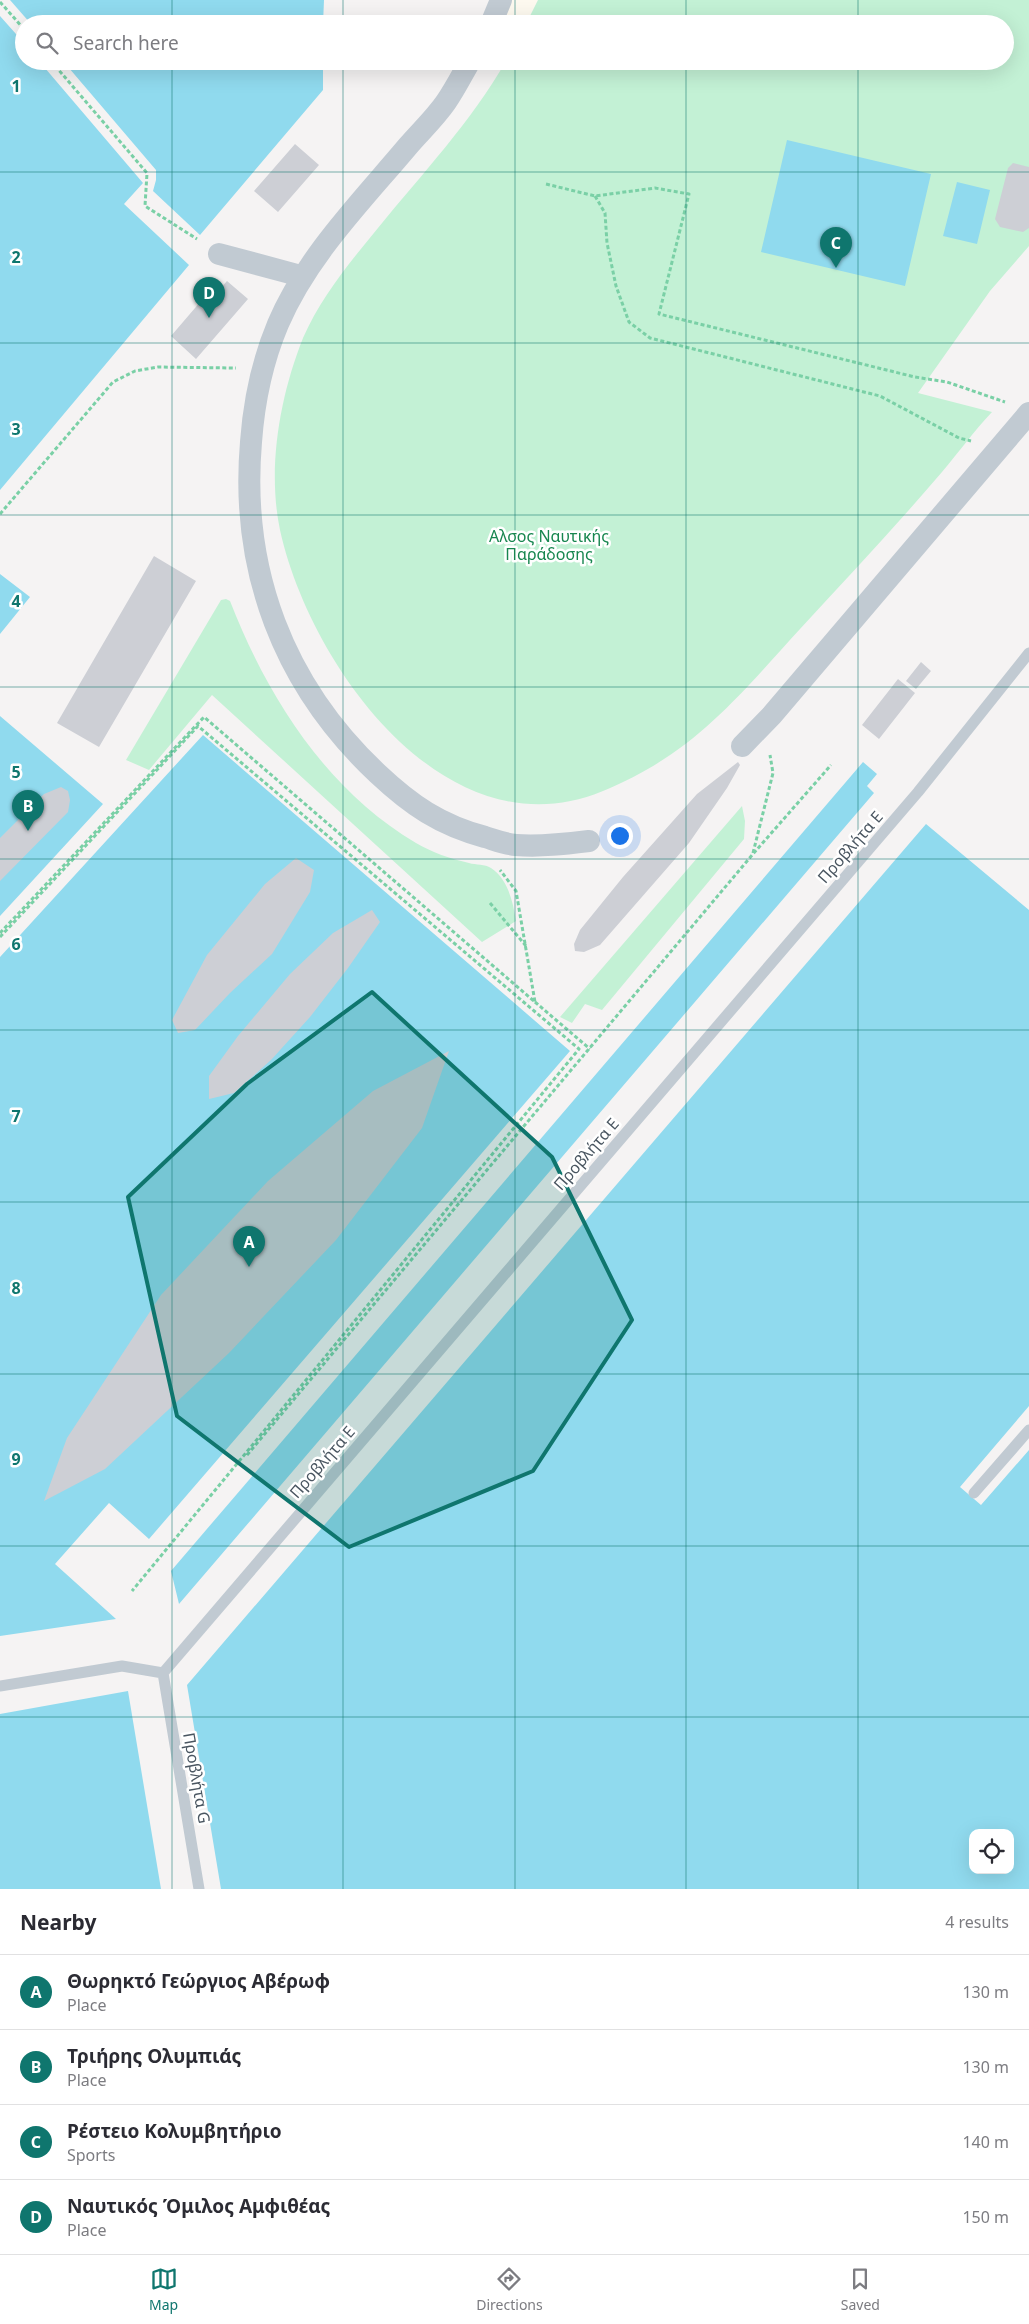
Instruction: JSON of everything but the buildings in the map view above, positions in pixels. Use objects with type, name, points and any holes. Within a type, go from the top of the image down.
[{"type":"street","points":[[494,15],[501,0]]},
{"type":"street","points":[[465,70],[445,103],[334,233],[301,276],[277,325],[262,369],[252,422],[248,472],[251,535],[259,574],[274,622],[294,666],[318,705],[367,764],[397,792],[430,816],[462,831],[514,845],[546,846],[589,841]]},
{"type":"street","points":[[219,254],[301,276]]},
{"type":"street","points":[[742,746],[772,715],[1029,413]]},
{"type":"lane","name":"Προβλήτα E","points":[[163,1673],[918,792],[1029,653]]},
{"type":"lane","points":[[974,1493],[1029,1430]]},
{"type":"lane","points":[[0,1686],[122,1666],[163,1673]]},
{"type":"lane","name":"Προβλήτα G","points":[[163,1673],[199,1889]]},
{"type":"path","points":[[0,2],[15,19]]},
{"type":"path","points":[[59,70],[147,173],[145,206],[219,254]]},
{"type":"path","points":[[546,184],[595,196],[655,188],[689,194],[659,314],[915,377],[947,382],[1006,402]]},
{"type":"path","points":[[595,196],[605,213],[607,243],[616,286],[629,322],[650,338],[880,396],[910,410],[958,438],[971,442]]},
{"type":"path","points":[[0,514],[113,382],[135,371],[158,367],[262,369]]},
{"type":"path","points":[[0,932],[204,717],[590,1049]]},
{"type":"path","points":[[0,937],[198,726],[579,1049],[132,1591],[753,854],[831,765]]},
{"type":"path","points":[[753,854],[774,773],[770,753]]},
{"type":"path","points":[[498,868],[516,891],[527,946],[535,1002]]},
{"type":"path","points":[[490,903],[527,946]]},
{"type":"highlighted area","points":[[372,992],[552,1157],[632,1320],[533,1471],[349,1547],[177,1416],[128,1197],[247,1084]]},
{"type":"shaded area","points":[[501,0],[538,0],[530,15],[495,15]]},
{"type":"green space","name":"Αλσος Ναυτικής Παράδοσης","points":[[538,0],[1029,0],[1029,246],[990,291],[918,393],[992,412],[890,532],[755,679],[711,722],[663,760],[635,776],[603,791],[545,804],[490,797],[439,772],[393,735],[353,688],[320,636],[296,582],[280,530],[275,482],[278,432],[282,408],[295,360],[303,338],[318,308],[357,254],[462,126],[500,70],[1014,70],[1014,15],[530,15]]},
{"type":"green space","points":[[226,599],[230,601],[262,671],[281,705],[303,738],[327,768],[354,796],[384,821],[416,843],[448,857],[489,867],[497,873],[502,878],[509,892],[516,921],[482,942],[212,695],[149,770],[126,760],[221,600]]},
{"type":"green space","points":[[742,806],[745,821],[744,839],[602,1010],[585,1004],[572,1023],[560,1017]]},
{"type":"water","points":[[10,0],[324,0],[323,15],[23,15]]},
{"type":"water","points":[[0,16],[15,33],[15,70],[47,70],[143,183],[124,204],[189,265],[0,490]]},
{"type":"water","points":[[71,70],[323,70],[323,90],[200,235],[153,191],[156,170]]},
{"type":"water","points":[[787,140],[931,174],[905,286],[761,252]]},
{"type":"water","points":[[957,182],[990,190],[977,244],[943,236]]},
{"type":"water","points":[[0,574],[30,597],[0,634]]},
{"type":"water","points":[[0,716],[103,804],[0,916]]},
{"type":"water","points":[[203,735],[570,1051],[149,1539],[109,1503],[55,1564],[116,1619],[0,1636],[0,957]]},
{"type":"water","points":[[863,762],[877,774],[867,786],[874,793],[179,1604],[171,1571]]},
{"type":"water","points":[[926,824],[1029,910],[1029,1406],[960,1487],[981,1505],[1029,1450],[1029,1889],[221,1889],[187,1685]]},
{"type":"water","points":[[128,1691],[161,1889],[0,1889],[0,1714]]},
{"type":"place","name":"Ρέστειο Κολυμβητήριο","points":[[836,268]]},
{"type":"place","name":"Ναυτικός Όμιλος Αμφιθέας","points":[[209,318]]},
{"type":"place","name":"Τριήρης Ολυμπιάς","points":[[28,831]]},
{"type":"place","name":"Θωρηκτό Γεώργιος Αβέρωφ","points":[[249,1267]]}]
